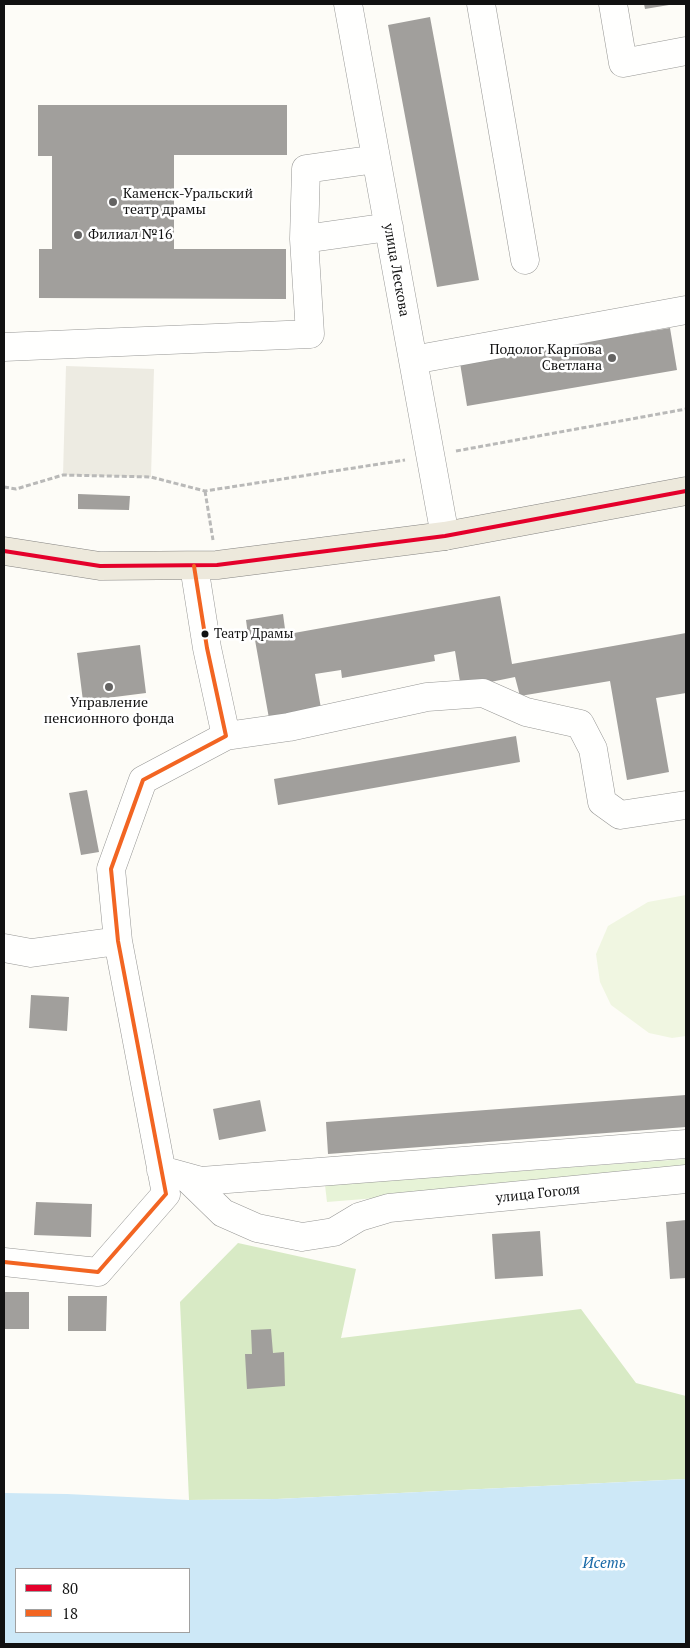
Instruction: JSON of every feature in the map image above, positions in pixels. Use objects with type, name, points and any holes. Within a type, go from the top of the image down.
[{"type":"main road","points":[[4,552],[100,566],[217,565],[445,536],[686,492]]},
{"type":"street","name":"улица Лескова","points":[[348,4],[445,536]]},
{"type":"street","points":[[481,4],[524,260]]},
{"type":"street","points":[[612,4],[623,63],[686,51]]},
{"type":"street","points":[[4,347],[310,334],[304,239],[306,169],[376,159]]},
{"type":"street","points":[[304,239],[389,226]]},
{"type":"street","points":[[413,360],[686,310]]},
{"type":"street","points":[[194,566],[207,648],[226,736]]},
{"type":"street","points":[[171,1180],[118,941],[111,869],[143,780],[226,736],[289,727],[427,697],[483,693],[526,712],[580,724],[593,749],[602,802],[620,815],[686,805]]},
{"type":"street","points":[[4,948],[31,953],[118,941]]},
{"type":"street","points":[[171,1180],[201,1181],[686,1144]]},
{"type":"street","name":"улица Гоголя","points":[[171,1180],[223,1213],[257,1228],[302,1237],[334,1232],[359,1217],[389,1208],[686,1179]]},
{"type":"street","points":[[4,1262],[98,1272],[171,1180]]},
{"type":"path","points":[[4,487],[16,489],[63,475],[151,477],[205,491],[430,456],[686,409]]},
{"type":"green space","points":[[686,895],[686,1036],[672,1038],[649,1033],[611,1005],[600,982],[596,954],[608,926],[648,902]]},
{"type":"green space","points":[[686,1159],[686,1173],[327,1202],[325,1185]]},
{"type":"green space","points":[[238,1243],[356,1269],[341,1338],[581,1309],[636,1383],[686,1396],[686,1479],[277,1499],[189,1500],[180,1302]]},
{"type":"shaded area","points":[[66,366],[154,369],[151,477],[63,475]]},
{"type":"water","name":"Исеть","points":[[686,1479],[686,1644],[4,1644],[4,1493],[189,1500],[277,1499]]},
{"type":"building","points":[[644,4],[669,4],[669,5],[645,9]]},
{"type":"building","points":[[430,17],[479,280],[437,287],[388,25]]},
{"type":"building","name":"Каменск-Уральский театр драмы","points":[[38,105],[287,105],[287,155],[174,155],[174,249],[286,249],[286,299],[39,298],[39,249],[52,249],[52,156],[38,156]]},
{"type":"building","points":[[670,328],[677,370],[467,406],[460,363]]},
{"type":"building","points":[[78,494],[130,496],[129,510],[78,509]]},
{"type":"building","points":[[500,596],[512,664],[686,633],[686,693],[656,698],[669,772],[627,780],[610,681],[520,696],[515,677],[461,688],[455,651],[434,655],[435,661],[342,678],[341,670],[315,674],[322,714],[270,724],[255,640]]},
{"type":"building","points":[[283,614],[285,629],[248,635],[246,620]]},
{"type":"building","points":[[140,645],[146,693],[83,701],[77,653]]},
{"type":"building","points":[[516,736],[520,762],[278,805],[274,779]]},
{"type":"building","points":[[87,790],[99,852],[81,855],[69,793]]},
{"type":"building","points":[[31,995],[69,997],[67,1031],[29,1028]]},
{"type":"building","points":[[686,1095],[686,1127],[328,1154],[326,1122]]},
{"type":"building","points":[[260,1100],[266,1131],[219,1140],[213,1109]]},
{"type":"building","points":[[36,1202],[92,1204],[91,1237],[34,1235]]},
{"type":"building","points":[[686,1220],[686,1278],[670,1279],[666,1222]]},
{"type":"building","points":[[540,1231],[543,1276],[495,1279],[492,1234]]},
{"type":"building","points":[[4,1292],[29,1292],[29,1329],[4,1329]]},
{"type":"building","points":[[68,1296],[107,1296],[106,1331],[68,1331]]},
{"type":"building","points":[[271,1329],[273,1353],[284,1352],[285,1386],[247,1389],[245,1354],[252,1354],[251,1330]]},
{"type":"transit line","name":"80","points":[[4,551],[100,566],[217,565],[445,536],[686,491]]},
{"type":"transit line","name":"18","points":[[4,1262],[98,1272],[166,1194],[118,941],[111,869],[143,780],[226,736],[207,648],[194,566]]},
{"type":"place","name":"Каменск-Уральский театр драмы","points":[[113,202]]},
{"type":"place","name":"Филиал №16","points":[[78,235]]},
{"type":"place","name":"Подолог Карпова Светлана","points":[[612,358]]},
{"type":"place","name":"Театр Драмы","points":[[205,634]]},
{"type":"place","name":"Управление пенсионного фонда","points":[[109,687]]}]
